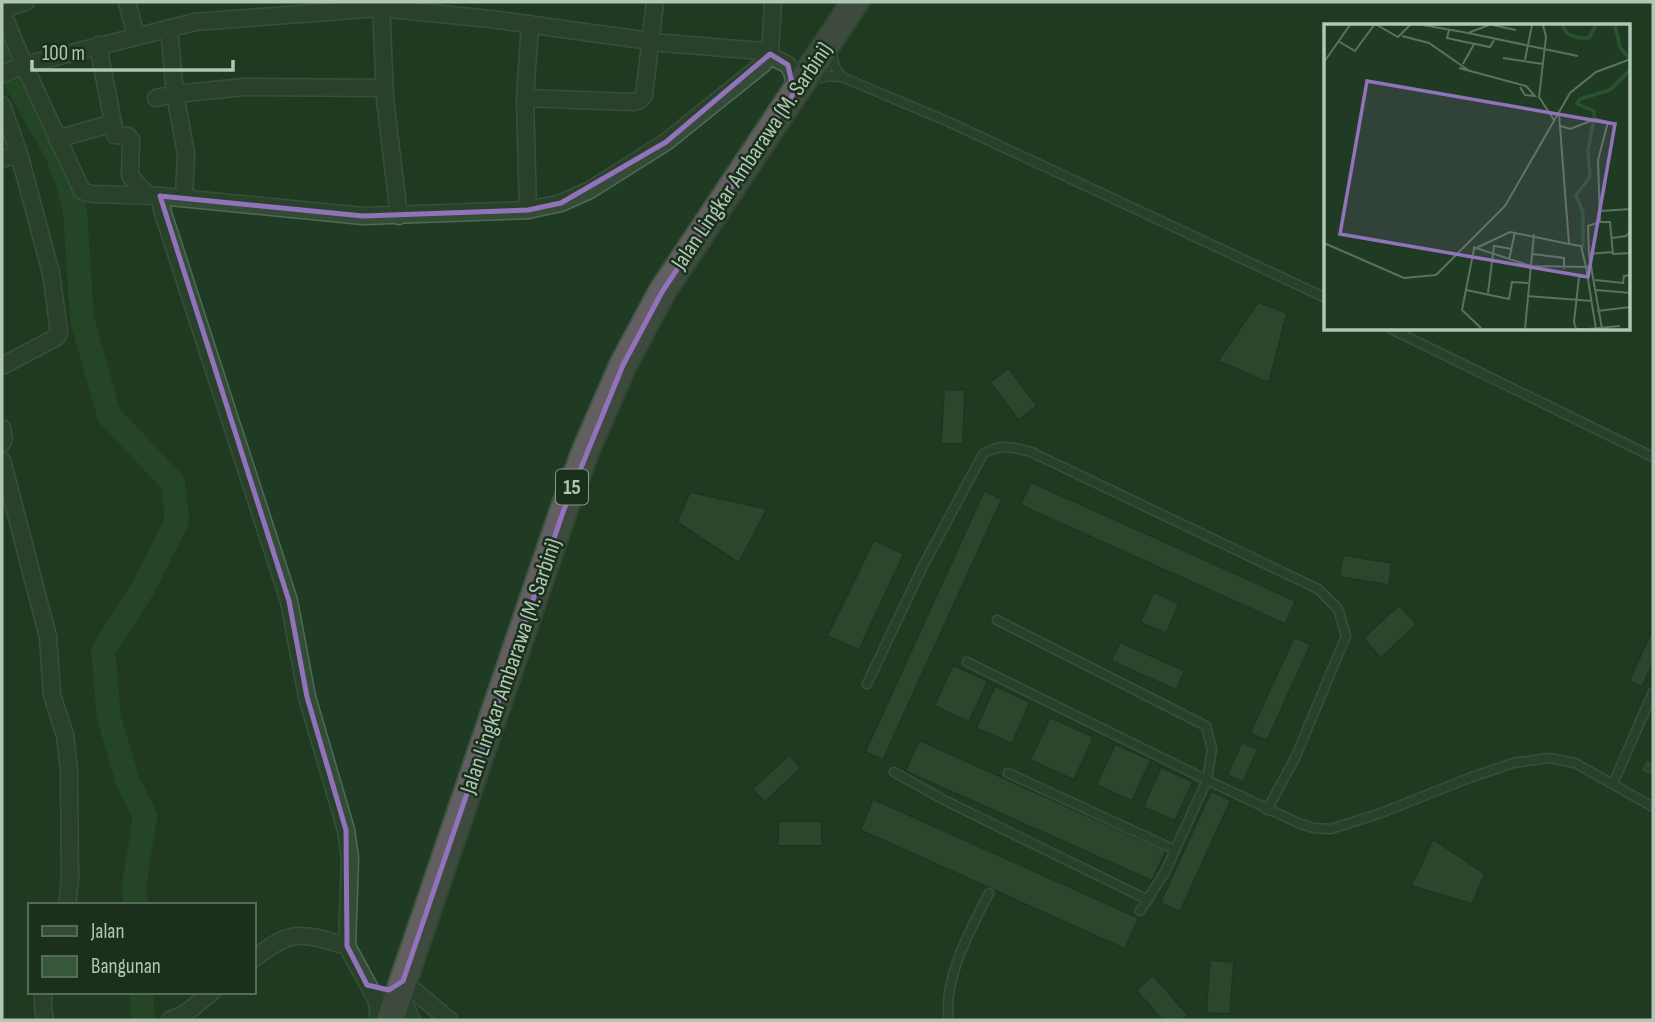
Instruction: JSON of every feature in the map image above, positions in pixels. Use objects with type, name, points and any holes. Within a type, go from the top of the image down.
[{"type":"highway","name":"Jalan Lingkar Ambarawa (M. Sarbini)","points":[[390,1020],[563,512],[622,365],[662,292],[794,81],[826,45],[855,2]]},
{"type":"street","points":[[26,2],[2,10],[21,67],[82,191],[92,194],[154,195],[363,216],[528,210],[561,203],[590,190],[666,142],[763,64],[770,54],[773,2]]},
{"type":"street","points":[[127,2],[136,36]]},
{"type":"street","points":[[525,98],[633,102],[640,100],[644,96],[655,2]]},
{"type":"street","points":[[2,74],[97,45],[195,22],[381,5],[652,41],[739,48],[770,54],[794,81]]},
{"type":"street","points":[[381,5],[384,88],[399,216]]},
{"type":"street","points":[[528,210],[525,98],[530,24]]},
{"type":"street","points":[[169,28],[175,94],[186,153],[184,198]]},
{"type":"street","points":[[97,45],[115,135],[128,136],[131,140],[130,176],[154,195],[162,210],[289,601],[307,697],[346,830],[349,858],[347,946],[377,1001],[379,1020]]},
{"type":"street","points":[[156,98],[243,87],[384,88]]},
{"type":"street","points":[[2,105],[19,154],[51,273],[59,332],[57,337],[2,366]]},
{"type":"street","points":[[57,139],[113,123]]},
{"type":"street","points":[[2,159],[19,154]]},
{"type":"street","points":[[2,428],[2,443]]},
{"type":"street","points":[[2,460],[48,637],[51,695],[65,735],[69,769],[70,880],[67,903]]},
{"type":"street","points":[[256,957],[270,946],[298,935],[347,946]]},
{"type":"street","points":[[367,985],[389,990],[403,981]]},
{"type":"street","points":[[403,981],[403,1000],[412,1020]]},
{"type":"street","points":[[403,981],[449,1020]]},
{"type":"street","points":[[43,994],[46,1020]]},
{"type":"street","points":[[170,1020],[186,1013],[210,994]]},
{"type":"lane","points":[[826,45],[842,76]]},
{"type":"lane","points":[[794,81],[842,76],[949,122],[1324,297]]},
{"type":"lane","points":[[1395,331],[1653,457]]},
{"type":"lane","points":[[867,684],[923,566],[983,454],[994,447],[1005,446],[1031,452],[1318,589],[1338,608],[1346,636],[1296,756],[1267,810]]},
{"type":"lane","points":[[996,620],[1206,726],[1212,749],[1207,780],[1165,873],[1140,911]]},
{"type":"lane","points":[[967,662],[1267,810],[1313,828],[1331,829],[1513,763],[1549,758],[1575,763],[1653,807]]},
{"type":"lane","points":[[1613,785],[1653,692]]},
{"type":"lane","points":[[894,772],[946,801],[1148,900]]},
{"type":"lane","points":[[1008,773],[1175,850]]},
{"type":"lane","points":[[949,1020],[950,987],[970,929],[989,893]]},
{"type":"highlighted area","points":[[770,54],[788,65],[794,93],[662,292],[623,365],[563,512],[403,981],[389,990],[367,985],[347,946],[346,830],[307,697],[289,601],[160,196],[363,216],[528,210],[561,203],[666,142]]},
{"type":"building","points":[[1258,302],[1287,313],[1269,383],[1218,361]]},
{"type":"building","points":[[1009,368],[1037,406],[1018,420],[990,382]]},
{"type":"building","points":[[944,389],[965,390],[963,444],[941,444]]},
{"type":"building","points":[[1031,482],[1296,601],[1285,624],[1020,505]]},
{"type":"building","points":[[984,491],[1002,499],[883,760],[865,752]]},
{"type":"building","points":[[690,492],[767,509],[739,563],[677,522]]},
{"type":"building","points":[[874,540],[904,554],[859,650],[827,636]]},
{"type":"building","points":[[1343,555],[1392,563],[1389,585],[1339,577]]},
{"type":"building","points":[[1154,592],[1179,604],[1166,634],[1140,622]]},
{"type":"building","points":[[1399,605],[1417,624],[1381,658],[1363,638]]},
{"type":"building","points":[[1653,628],[1653,663],[1642,687],[1629,681]]},
{"type":"building","points":[[1294,637],[1311,644],[1267,741],[1250,733]]},
{"type":"building","points":[[1120,642],[1185,671],[1176,690],[1111,661]]},
{"type":"building","points":[[953,665],[988,681],[969,722],[934,706]]},
{"type":"building","points":[[995,686],[1030,702],[1012,744],[976,728]]},
{"type":"building","points":[[1050,717],[1094,737],[1074,780],[1030,760]]},
{"type":"building","points":[[919,740],[1166,851],[1152,881],[905,771]]},
{"type":"building","points":[[1242,742],[1258,749],[1243,782],[1227,775]]},
{"type":"building","points":[[1115,744],[1151,760],[1132,801],[1096,785]]},
{"type":"building","points":[[789,755],[801,768],[765,802],[752,789]]},
{"type":"building","points":[[1646,759],[1653,762],[1653,777],[1640,771]]},
{"type":"building","points":[[1161,767],[1193,782],[1175,821],[1143,807]]},
{"type":"building","points":[[1211,791],[1231,800],[1180,912],[1160,903]]},
{"type":"building","points":[[873,799],[1139,918],[1125,949],[860,830]]},
{"type":"building","points":[[778,821],[822,821],[822,846],[778,846]]},
{"type":"building","points":[[1433,839],[1485,874],[1472,904],[1411,886]]},
{"type":"building","points":[[1210,960],[1234,962],[1230,1014],[1206,1013]]},
{"type":"building","points":[[1153,975],[1188,1015],[1182,1020],[1162,1020],[1136,990]]},
{"type":"waterway","points":[[2,42],[19,87],[56,152],[68,183],[75,211],[82,319],[109,415],[173,483],[177,521],[143,588],[103,651],[109,718],[128,782],[145,816],[134,886],[136,903]]},
{"type":"waterway","points":[[141,994],[143,1020]]}]
